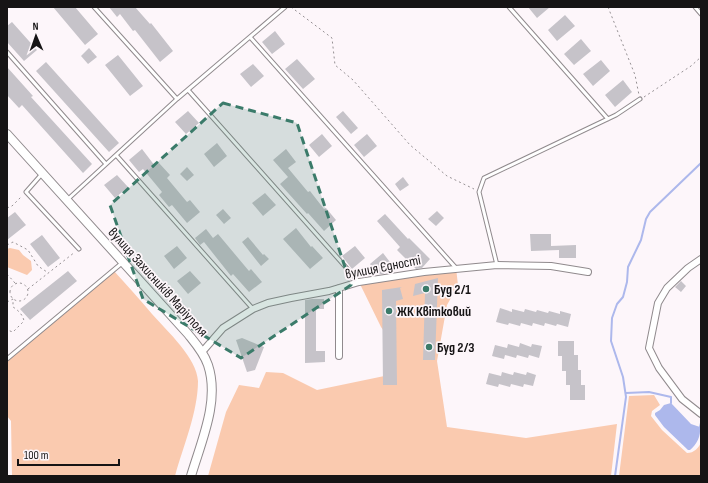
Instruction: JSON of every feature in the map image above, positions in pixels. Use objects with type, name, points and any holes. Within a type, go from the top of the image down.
[{"type":"main road","name":"вулиця Захисників Маріуполя","points":[[7,134],[188,334],[202,352],[208,364],[212,379],[212,397],[206,427],[191,476]]},
{"type":"street","points":[[701,259],[688,268],[667,288],[658,303],[649,348],[659,368],[682,399],[701,414]]},
{"type":"street","name":"вулиця Єдності","points":[[202,352],[223,328],[253,309],[268,303],[339,288],[359,282],[456,268],[497,265],[551,266],[588,272]]},
{"type":"street","points":[[339,288],[339,356]]},
{"type":"lane","points":[[94,7],[177,99]]},
{"type":"lane","points":[[66,200],[177,99],[284,7]]},
{"type":"lane","points":[[509,7],[608,119]]},
{"type":"lane","points":[[695,7],[701,14]]},
{"type":"lane","points":[[250,37],[456,268]]},
{"type":"lane","points":[[7,52],[106,164]]},
{"type":"lane","points":[[188,90],[359,282]]},
{"type":"lane","points":[[497,265],[479,192],[484,178],[608,119],[640,99]]},
{"type":"lane","points":[[116,155],[253,309]]},
{"type":"lane","points":[[43,173],[26,192],[78,249]]},
{"type":"lane","points":[[7,359],[123,262]]},
{"type":"path","points":[[290,7],[332,38],[335,65],[353,80],[410,145],[447,176],[479,192]]},
{"type":"path","points":[[608,7],[636,75],[640,99],[691,66],[701,57]]},
{"type":"path","points":[[7,208],[12,206],[24,195]]},
{"type":"path","points":[[7,245],[13,242],[28,250],[38,266],[48,273]]},
{"type":"path","points":[[7,302],[13,299],[19,301],[25,299],[28,294],[28,289],[78,249]]},
{"type":"path","points":[[7,274],[15,283]]},
{"type":"path","points":[[7,330],[13,332],[24,321],[24,318],[13,307],[13,299],[9,291],[12,285],[15,283],[22,283],[28,289]]},
{"type":"highlighted area","points":[[223,103],[297,123],[351,285],[241,358],[143,299],[110,205]]},
{"type":"shaded area","points":[[10,248],[19,250],[31,261],[32,270],[27,275],[7,267],[7,249]]},
{"type":"shaded area","points":[[456,268],[458,285],[447,305],[437,361],[447,427],[526,438],[617,424],[611,476],[208,476],[226,412],[239,385],[259,388],[266,372],[283,373],[317,390],[394,374],[395,347],[381,327],[359,282]]},
{"type":"shaded area","points":[[114,271],[180,345],[187,354],[196,372],[198,381],[196,405],[175,476],[12,476],[11,421],[7,416],[7,359]]},
{"type":"shaded area","points":[[654,395],[660,405],[652,411],[651,416],[662,430],[687,453],[696,450],[701,442],[701,476],[619,476],[629,396]]},
{"type":"water","points":[[671,403],[691,424],[700,427],[698,440],[690,450],[688,450],[664,427],[655,415],[655,413],[664,405]]},
{"type":"building","points":[[53,7],[75,7],[98,34],[85,45]]},
{"type":"building","points":[[109,7],[135,7],[150,24],[151,23],[173,51],[160,62],[135,30],[133,31],[120,14],[117,17]]},
{"type":"building","points":[[528,7],[550,7],[537,18]]},
{"type":"building","points":[[565,15],[575,26],[557,41],[548,30]]},
{"type":"building","points":[[12,22],[37,50],[24,61],[7,42],[7,26]]},
{"type":"building","points":[[275,31],[285,44],[272,54],[262,42]]},
{"type":"building","points":[[581,39],[591,51],[574,65],[564,54]]},
{"type":"building","points":[[89,48],[97,57],[88,64],[81,56]]},
{"type":"building","points":[[118,55],[143,86],[130,96],[105,65]]},
{"type":"building","points":[[297,59],[315,79],[303,89],[285,69]]},
{"type":"building","points":[[601,60],[610,71],[593,86],[583,74]]},
{"type":"building","points":[[46,62],[119,143],[109,152],[36,71]]},
{"type":"building","points":[[253,64],[264,76],[251,87],[240,74]]},
{"type":"building","points":[[7,67],[33,96],[31,97],[92,164],[83,173],[22,105],[19,108],[7,95]]},
{"type":"building","points":[[623,80],[632,92],[615,107],[605,95]]},
{"type":"building","points":[[188,111],[199,123],[186,134],[175,122]]},
{"type":"building","points":[[343,111],[358,128],[351,134],[336,117]]},
{"type":"building","points":[[322,134],[332,146],[319,157],[309,145]]},
{"type":"building","points":[[367,134],[377,146],[364,157],[354,145]]},
{"type":"building","points":[[217,143],[227,156],[214,167],[204,154]]},
{"type":"building","points":[[142,149],[155,166],[159,163],[170,175],[167,178],[187,202],[190,200],[200,212],[187,223],[172,205],[169,207],[159,195],[162,192],[143,169],[139,172],[129,160]]},
{"type":"building","points":[[286,149],[296,162],[288,168],[308,192],[310,191],[324,209],[326,208],[336,220],[324,231],[280,184],[288,177],[273,160]]},
{"type":"building","points":[[187,167],[194,175],[187,181],[180,174]]},
{"type":"building","points":[[117,175],[128,187],[115,198],[104,185]]},
{"type":"building","points":[[403,177],[409,185],[400,191],[395,184]]},
{"type":"building","points":[[265,193],[276,205],[263,216],[252,203]]},
{"type":"building","points":[[223,209],[231,218],[224,224],[216,215]]},
{"type":"building","points":[[437,211],[444,218],[436,226],[428,219]]},
{"type":"building","points":[[15,212],[26,225],[7,240],[7,218]]},
{"type":"building","points":[[385,214],[408,239],[409,238],[430,259],[422,268],[416,269],[397,250],[400,247],[377,221]]},
{"type":"building","points":[[296,228],[311,247],[312,246],[323,258],[310,269],[283,239]]},
{"type":"building","points":[[206,229],[213,238],[218,234],[249,271],[251,269],[262,282],[249,292],[233,274],[231,276],[204,242],[200,245],[195,238]]},
{"type":"building","points":[[530,234],[551,234],[551,246],[576,245],[576,258],[559,258],[559,250],[531,251]]},
{"type":"building","points":[[42,235],[60,258],[48,267],[30,244]]},
{"type":"building","points":[[248,237],[263,255],[264,254],[269,259],[261,266],[242,242]]},
{"type":"building","points":[[177,246],[187,258],[174,269],[164,256]]},
{"type":"building","points":[[355,246],[365,258],[352,269],[342,256]]},
{"type":"building","points":[[383,253],[393,266],[383,274],[378,274],[370,264]]},
{"type":"building","points":[[68,271],[77,281],[30,320],[20,309]]},
{"type":"building","points":[[190,271],[201,283],[188,294],[177,281]]},
{"type":"building","points":[[438,278],[435,360],[423,360],[425,293],[413,296],[415,284]]},
{"type":"building","points":[[681,281],[686,286],[681,292],[675,287]]},
{"type":"building","points":[[402,287],[400,288],[403,299],[396,301],[397,385],[383,385],[382,290]]},
{"type":"building","points":[[324,299],[324,309],[316,309],[316,351],[325,351],[325,362],[305,363],[305,300]]},
{"type":"building","points":[[500,308],[512,312],[512,309],[524,312],[525,309],[548,313],[549,311],[560,314],[560,311],[571,314],[568,327],[545,323],[544,326],[533,323],[532,326],[521,323],[520,326],[509,323],[508,325],[496,322]]},
{"type":"building","points":[[242,338],[264,347],[255,370],[247,372],[236,340]]},
{"type":"building","points":[[558,341],[574,341],[574,355],[578,355],[578,370],[581,370],[581,385],[585,385],[585,400],[570,400],[570,385],[566,385],[566,371],[562,371],[562,356],[558,356]]},
{"type":"building","points":[[520,343],[531,347],[532,344],[542,346],[539,358],[529,355],[528,358],[517,355],[516,358],[505,355],[504,359],[492,356],[495,345],[507,348],[508,344],[519,347]]},
{"type":"building","points":[[502,372],[513,375],[514,372],[526,375],[527,372],[536,375],[533,386],[524,384],[523,387],[511,384],[510,387],[499,384],[498,387],[486,384],[489,373],[501,376]]},
{"type":"waterway","points":[[615,476],[626,397],[623,377],[611,341],[612,318],[617,304],[623,297],[627,282],[628,267],[641,240],[646,219],[650,212],[701,163]]},
{"type":"waterway","points":[[626,393],[649,392],[671,397],[671,403]]},
{"type":"waterway","points":[[700,427],[701,423]]},
{"type":"place","name":"Буд 2/1","points":[[426,289]]},
{"type":"place","name":"ЖК Квітковий","points":[[389,311]]},
{"type":"place","name":"Буд 2/3","points":[[429,347]]}]
